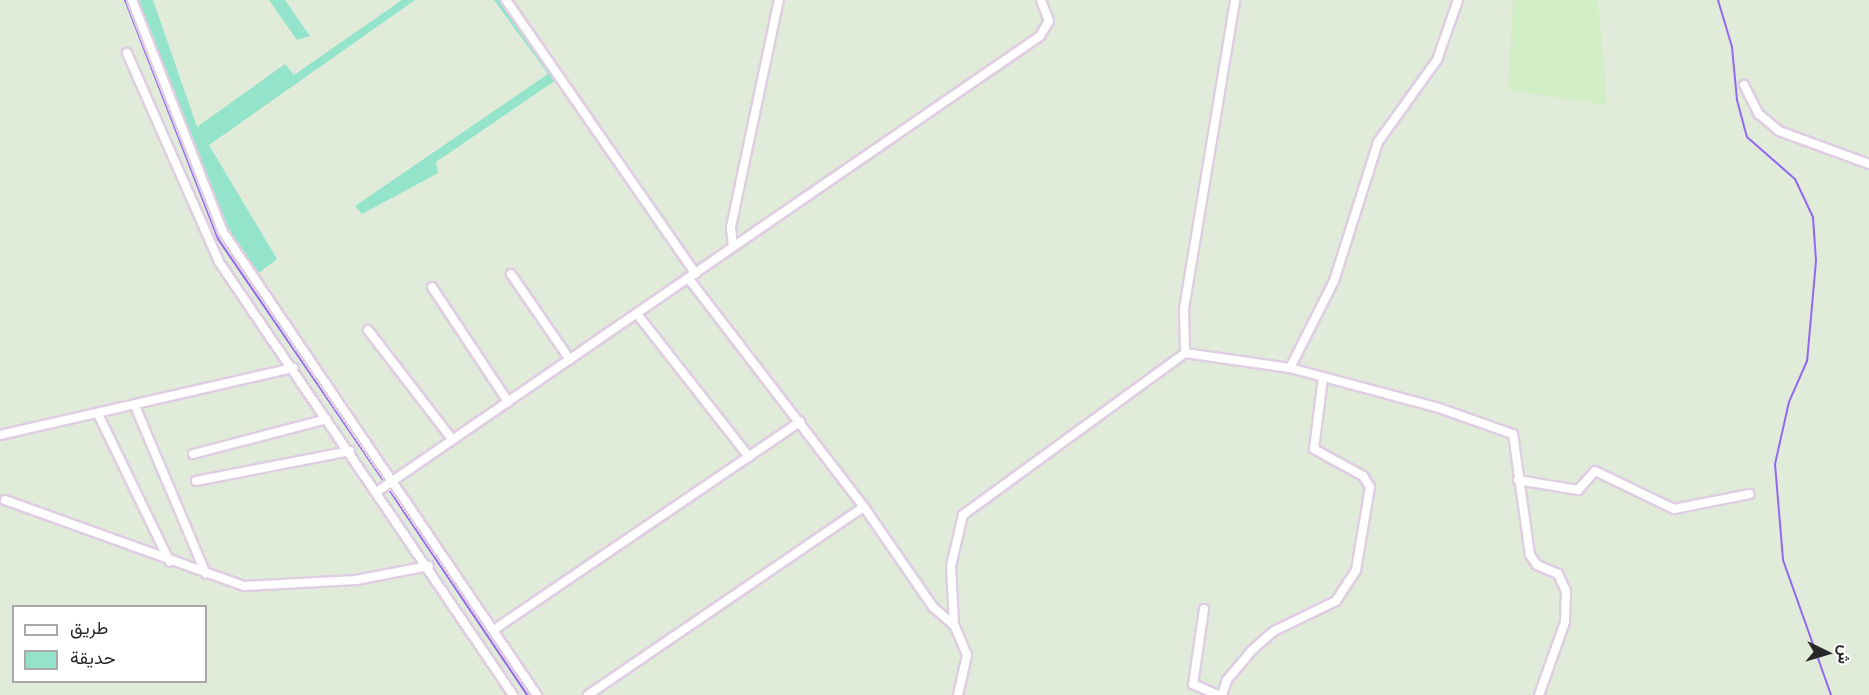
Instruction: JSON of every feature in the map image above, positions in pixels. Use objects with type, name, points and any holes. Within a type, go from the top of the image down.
[{"type":"street","points":[[132,0],[223,232],[385,487],[429,566],[513,695]]},
{"type":"street","points":[[506,0],[692,277],[864,507],[933,607],[954,625]]},
{"type":"street","points":[[733,247],[731,227],[779,0]]},
{"type":"street","points":[[385,487],[1040,36],[1049,21],[1041,0]]},
{"type":"street","points":[[1185,353],[1181,330],[1214,104],[1234,0]]},
{"type":"street","points":[[1290,368],[1334,281],[1378,142],[1437,60],[1458,0]]},
{"type":"street","points":[[127,53],[210,247],[350,451],[385,487],[495,629],[537,695]]},
{"type":"street","points":[[1744,85],[1759,114],[1779,131],[1869,164]]},
{"type":"street","points":[[511,274],[570,360]]},
{"type":"street","points":[[432,287],[508,402]]},
{"type":"street","points":[[637,314],[749,457]]},
{"type":"street","points":[[368,330],[452,439]]},
{"type":"street","points":[[958,695],[967,655],[954,625],[951,566],[963,515],[1185,353],[1290,368],[1439,408],[1512,434],[1532,560],[1558,574],[1566,591],[1564,622],[1539,695]]},
{"type":"street","points":[[0,435],[99,416],[293,368]]},
{"type":"street","points":[[1204,609],[1193,684],[1220,695],[1227,680],[1251,651],[1274,631],[1336,601],[1356,570],[1370,487],[1363,476],[1314,449],[1323,378]]},
{"type":"street","points":[[135,406],[206,574]]},
{"type":"street","points":[[99,416],[170,562]]},
{"type":"street","points":[[193,454],[327,418]]},
{"type":"street","points":[[495,629],[800,422]]},
{"type":"street","points":[[196,481],[350,451]]},
{"type":"street","points":[[1518,480],[1578,490],[1595,471],[1674,509],[1750,494]]},
{"type":"street","points":[[5,500],[170,562],[252,587],[356,580],[429,566]]},
{"type":"street","points":[[588,695],[864,507]]},
{"type":"shaded area","points":[[1513,0],[1598,0],[1607,105],[1508,90]]},
{"type":"green space","points":[[138,0],[153,0],[197,127],[285,64],[294,75],[402,0],[415,0],[209,145],[277,259],[256,275],[219,218]]},
{"type":"green space","points":[[269,0],[285,0],[310,36],[297,40]]},
{"type":"green space","points":[[494,0],[505,0],[559,78],[436,162],[438,173],[362,214],[355,206],[548,74]]},
{"type":"waterway","points":[[125,0],[218,239],[385,483]]},
{"type":"waterway","points":[[1718,0],[1732,47],[1737,100],[1747,137],[1795,179],[1813,217],[1816,261],[1807,361],[1789,402],[1775,464],[1783,560],[1831,695]]},
{"type":"waterway","points":[[388,488],[527,695]]}]
